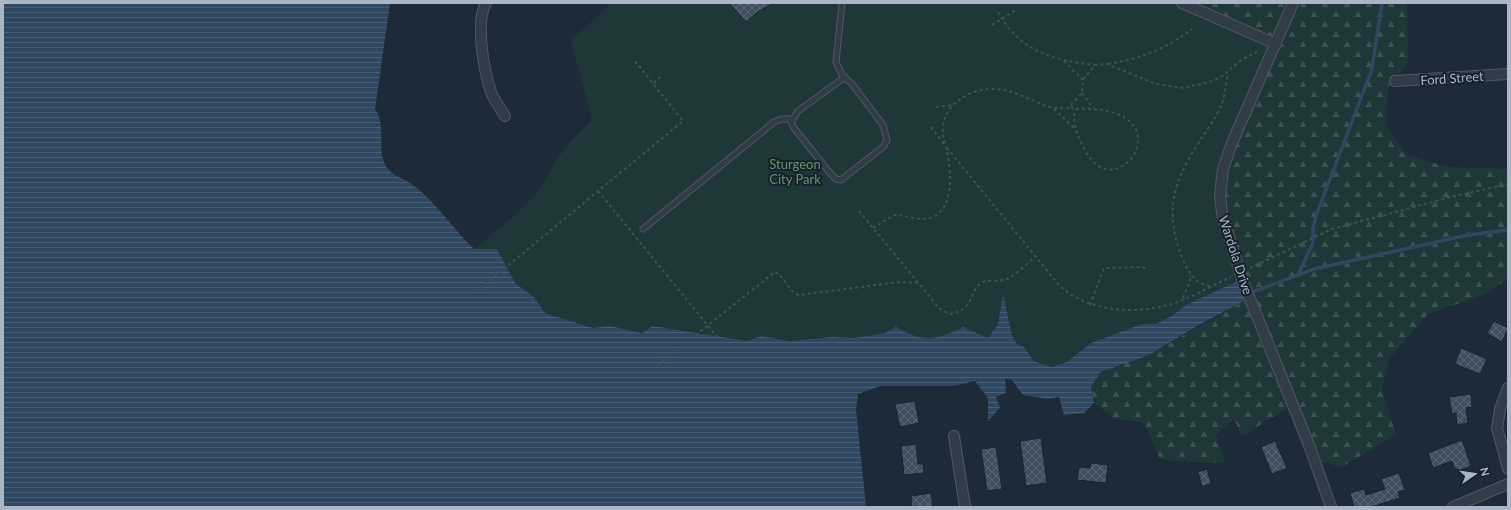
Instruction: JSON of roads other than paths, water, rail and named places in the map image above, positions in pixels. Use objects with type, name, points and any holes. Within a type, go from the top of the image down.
[{"type":"street","points":[[486,3],[481,22],[484,60],[491,93],[505,116]]},
{"type":"street","points":[[1182,3],[1276,44]]},
{"type":"street","name":"Wardola Drive","points":[[1293,3],[1232,143],[1220,188],[1222,213],[1241,274],[1262,332],[1309,445],[1331,507]]},
{"type":"street","name":"Ford Street","points":[[1395,81],[1508,74]]},
{"type":"street","points":[[1508,388],[1500,408],[1497,428],[1508,469]]},
{"type":"street","points":[[954,436],[965,507]]},
{"type":"street","points":[[1453,507],[1508,484]]},
{"type":"lane","points":[[842,3],[836,42],[836,62],[845,77],[883,125],[887,140],[883,147],[841,180],[836,179],[830,174],[794,128],[791,122],[798,111],[845,77]]},
{"type":"lane","points":[[643,228],[774,122],[782,119],[792,119]]},
{"type":"water","points":[[3,3],[390,3],[375,109],[381,123],[382,156],[389,170],[422,192],[474,249],[497,249],[516,284],[534,297],[545,313],[593,328],[610,326],[642,333],[653,326],[747,341],[761,336],[790,341],[832,337],[855,338],[885,333],[896,327],[914,336],[930,338],[945,335],[963,327],[988,338],[998,324],[1003,294],[1012,335],[1017,344],[1024,347],[1034,361],[1051,367],[1067,362],[1091,343],[1142,324],[1156,324],[1173,315],[1186,305],[1242,279],[1249,298],[1199,325],[1147,356],[1101,372],[1091,387],[1094,403],[1084,413],[1064,415],[1059,397],[1048,399],[1023,395],[1011,379],[1005,379],[1006,393],[996,397],[1000,408],[988,421],[988,398],[975,381],[954,386],[880,386],[858,394],[856,409],[866,507],[3,507]]},
{"type":"waterway","points":[[1298,275],[1313,243],[1313,228],[1316,216],[1372,69],[1382,3]]},
{"type":"waterway","points":[[1250,293],[1314,269],[1468,235],[1508,230]]},
{"type":"park label","name":"Sturgeon City Park","points":[[795,172]]}]
